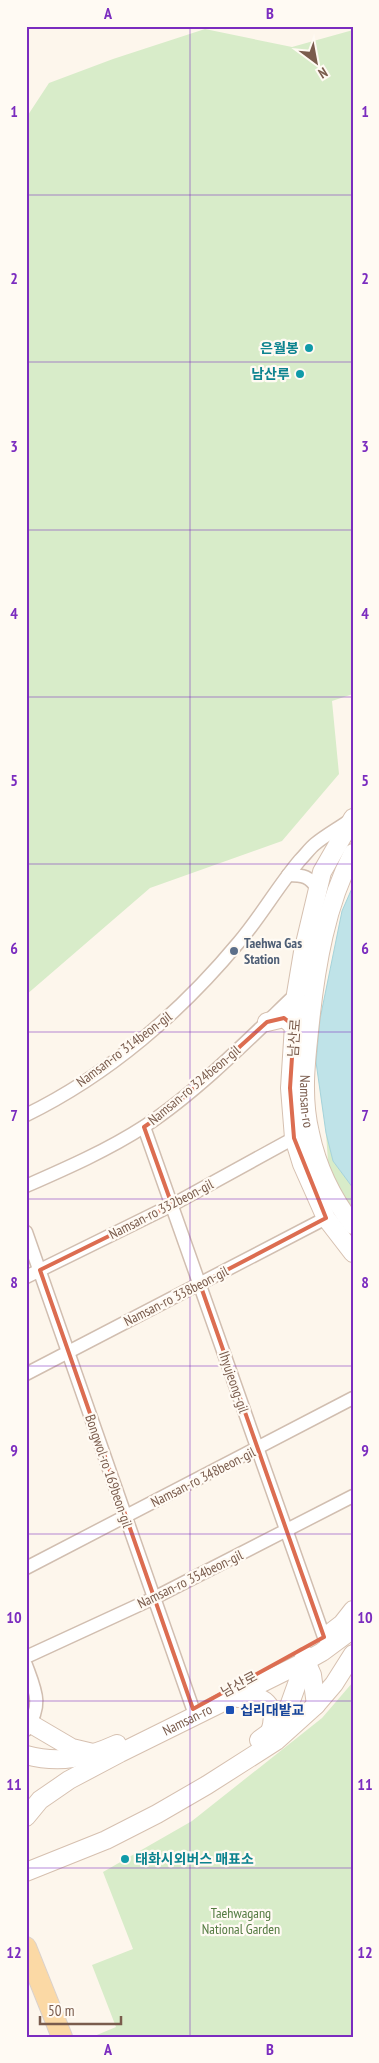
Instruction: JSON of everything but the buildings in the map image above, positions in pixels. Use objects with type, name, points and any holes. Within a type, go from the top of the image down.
[{"type":"main road","name":"남산로","points":[[353,818],[322,872],[303,952],[296,994],[290,1088],[294,1138],[302,1164],[326,1218],[353,1253]]},
{"type":"main road","name":"Namsan-ro","points":[[353,853],[342,874],[321,946],[314,984],[307,1050],[305,1099],[310,1133],[326,1183],[341,1210],[353,1225]]},
{"type":"main road","points":[[267,1022],[284,1018],[294,1026]]},
{"type":"main road","points":[[207,1786],[225,1763],[270,1732],[288,1708],[300,1658],[342,1624],[353,1610]]},
{"type":"main road","name":"Namsan-ro","points":[[26,1817],[51,1790],[120,1753],[221,1703],[300,1658],[322,1652],[353,1628]]},
{"type":"main road","points":[[26,1872],[106,1840],[207,1786],[276,1741],[316,1705],[334,1684],[353,1654]]},
{"type":"main road","name":"남산로","points":[[26,1755],[54,1761],[93,1753],[193,1709],[300,1658]]},
{"type":"main road","points":[[300,1658],[312,1675],[316,1705]]},
{"type":"main road","points":[[221,1703],[251,1695],[259,1697],[270,1708],[273,1715],[270,1732]]},
{"type":"main road","points":[[28,1725],[72,1748],[93,1753]]},
{"type":"main road","points":[[26,1947],[62,2037]]},
{"type":"street","name":"Namsan-ro 314beon-gil","points":[[26,1115],[47,1105],[92,1076],[146,1037],[188,999],[240,942],[288,875],[315,844],[353,818]]},
{"type":"street","points":[[288,875],[306,876],[313,881],[318,890]]},
{"type":"street","name":"Namsan-ro 324beon-gil","points":[[26,1186],[99,1153],[173,1107],[296,994]]},
{"type":"street","name":"Ihyujeong-gil","points":[[144,1126],[286,1531],[321,1640]]},
{"type":"street","name":"Namsan-ro 332beon-gil","points":[[26,1277],[172,1204],[294,1138]]},
{"type":"street","name":"Namsan-ro 338beon-gil","points":[[26,1374],[326,1218]]},
{"type":"street","name":"Bongwol-ro 169beon-gil","points":[[26,1232],[193,1709]]},
{"type":"street","name":"Namsan-ro 348beon-gil","points":[[26,1568],[353,1398]]},
{"type":"street","name":"Namsan-ro 354beon-gil","points":[[26,1657],[154,1598],[353,1496]]},
{"type":"street","points":[[26,1665],[37,1694],[34,1718],[28,1725]]},
{"type":"highlighted area","points":[[284,1018],[294,1026],[290,1088],[294,1138],[326,1218],[200,1284],[324,1637],[193,1709],[40,1270],[172,1205],[144,1127],[173,1107],[267,1022]]},
{"type":"green space","points":[[205,29],[292,47],[353,30],[353,694],[332,701],[339,774],[282,841],[150,888],[26,995],[26,118],[49,83],[113,59]]},
{"type":"green space","points":[[326,1133],[333,1161],[353,1188],[353,1211],[329,1176]]},
{"type":"green space","name":"Taehwagang National Garden","points":[[353,1682],[353,2037],[92,2037],[116,2027],[92,1965],[133,1949],[103,1872],[192,1821],[322,1718]]},
{"type":"water","points":[[353,886],[353,1188],[333,1161],[326,1133],[316,1062],[320,1019],[342,911]]},
{"type":"place","name":"은월봉","points":[[309,348]]},
{"type":"place","name":"남산루","points":[[300,374]]},
{"type":"place","name":"Taehwa Gas Station","points":[[234,951]]},
{"type":"place","name":"십리대밭교","points":[[230,1710]]},
{"type":"place","name":"태화시외버스 매표소","points":[[125,1859]]}]
